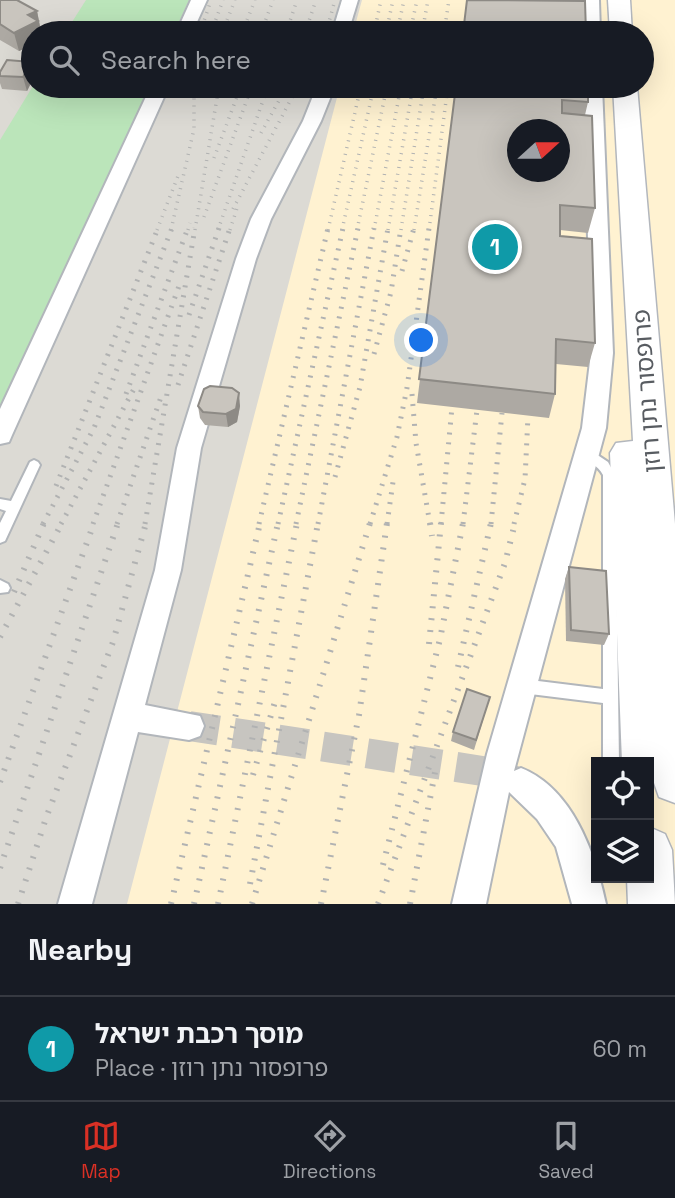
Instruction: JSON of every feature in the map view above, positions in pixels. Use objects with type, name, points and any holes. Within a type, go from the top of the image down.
[{"type":"street","points":[[190,21],[200,0]]},
{"type":"street","points":[[344,21],[350,0]]},
{"type":"street","points":[[591,0],[592,21]]},
{"type":"street","points":[[604,0],[605,21]]},
{"type":"street","points":[[619,0],[620,21]]},
{"type":"street","points":[[0,435],[154,98]]},
{"type":"street","points":[[75,904],[168,570],[189,447],[247,253],[321,98]]},
{"type":"street","points":[[469,904],[502,754],[594,428],[602,353],[593,98]]},
{"type":"street","name":"פרופסור נתן רוזן","points":[[609,98],[644,757]]},
{"type":"street","name":"פרופסור נתן רוזן","points":[[626,98],[675,781]]},
{"type":"street","points":[[127,716],[189,726]]},
{"type":"street","points":[[521,783],[548,806],[571,839],[580,860],[589,904]]},
{"type":"street","points":[[651,883],[652,904]]},
{"type":"lane","points":[[587,453],[604,465],[609,475],[611,757]]},
{"type":"lane","points":[[0,537],[34,465]]},
{"type":"lane","points":[[0,504],[14,507]]},
{"type":"lane","points":[[521,685],[611,697]]},
{"type":"shaded area","points":[[0,0],[675,0],[675,904],[0,904]]},
{"type":"shaded area","points":[[0,0],[362,0],[356,21],[21,21],[21,98],[337,98],[127,904],[0,904]]},
{"type":"green space","points":[[86,0],[189,0],[179,21],[73,21]]},
{"type":"green space","points":[[26,98],[144,98],[0,411],[0,140]]},
{"type":"building","points":[[0,0],[17,0],[37,11],[28,15],[38,21],[21,21],[21,30],[14,33],[0,24]]},
{"type":"building","points":[[467,0],[585,1],[586,21],[464,21]]},
{"type":"building","points":[[7,60],[21,61],[21,77],[0,76]]},
{"type":"building","points":[[454,98],[588,98],[588,102],[562,100],[562,113],[592,116],[595,208],[560,205],[560,236],[592,239],[595,343],[556,339],[555,394],[419,379]]},
{"type":"building","points":[[210,386],[232,388],[239,393],[236,409],[226,414],[203,412],[198,406],[204,389]]},
{"type":"building","points":[[569,567],[606,571],[609,634],[571,630]]},
{"type":"building","points":[[467,689],[490,697],[476,740],[453,732]]},
{"type":"tunnel","points":[[189,726],[489,772],[515,781]]},
{"type":"railway","points":[[204,21],[211,0]]},
{"type":"railway","points":[[215,21],[223,0]]},
{"type":"railway","points":[[227,21],[235,0]]},
{"type":"railway","points":[[247,21],[255,0]]},
{"type":"railway","points":[[265,21],[273,0]]},
{"type":"railway","points":[[290,21],[297,0]]},
{"type":"railway","points":[[309,21],[316,0]]},
{"type":"railway","points":[[329,21],[335,0]]},
{"type":"railway","points":[[377,21],[381,0]]},
{"type":"railway","points":[[389,21],[393,0]]},
{"type":"railway","points":[[400,21],[404,0]]},
{"type":"railway","points":[[413,21],[417,0]]},
{"type":"railway","points":[[424,21],[428,0]]},
{"type":"railway","points":[[446,21],[449,0]]},
{"type":"railway","points":[[171,230],[194,129],[194,98]]},
{"type":"railway","points":[[195,230],[217,98]]},
{"type":"railway","points":[[214,158],[236,98]]},
{"type":"railway","points":[[204,217],[248,98]]},
{"type":"railway","points":[[218,230],[264,98]]},
{"type":"railway","points":[[261,133],[280,98]]},
{"type":"railway","points":[[233,209],[292,98]]},
{"type":"railway","points":[[328,230],[358,98]]},
{"type":"railway","points":[[342,230],[371,98]]},
{"type":"railway","points":[[357,230],[384,98]]},
{"type":"railway","points":[[374,230],[399,98]]},
{"type":"railway","points":[[388,230],[411,98]]},
{"type":"railway","points":[[401,230],[422,98]]},
{"type":"railway","points":[[414,230],[435,98]]},
{"type":"railway","points":[[429,230],[446,98]]},
{"type":"railway","points":[[157,230],[178,176]]},
{"type":"railway","points":[[230,230],[238,205]]},
{"type":"railway","points":[[188,230],[190,223]]},
{"type":"railway","points":[[56,486],[158,228]]},
{"type":"railway","points":[[43,524],[94,428],[172,228]]},
{"type":"railway","points":[[126,394],[188,228]]},
{"type":"railway","points":[[145,524],[195,228]]},
{"type":"railway","points":[[189,315],[219,228]]},
{"type":"railway","points":[[178,385],[230,228]]},
{"type":"railway","points":[[259,524],[328,228]]},
{"type":"railway","points":[[278,524],[343,228]]},
{"type":"railway","points":[[296,524],[358,228]]},
{"type":"railway","points":[[318,524],[374,228]]},
{"type":"railway","points":[[335,477],[360,387],[388,228]]},
{"type":"railway","points":[[374,354],[391,292],[401,228]]},
{"type":"railway","points":[[402,271],[414,228]]},
{"type":"railway","points":[[370,524],[397,437],[407,388],[429,228]]},
{"type":"railway","points":[[93,524],[179,286]]},
{"type":"railway","points":[[61,524],[135,387]]},
{"type":"railway","points":[[117,524],[162,394]]},
{"type":"railway","points":[[412,394],[416,443],[430,524]]},
{"type":"railway","points":[[441,524],[452,407]]},
{"type":"railway","points":[[463,524],[477,410]]},
{"type":"railway","points":[[491,524],[502,413]]},
{"type":"railway","points":[[514,524],[525,479],[528,416]]},
{"type":"railway","points":[[387,524],[393,482]]},
{"type":"railway","points":[[14,592],[44,523]]},
{"type":"railway","points":[[0,637],[62,523]]},
{"type":"railway","points":[[0,782],[94,523]]},
{"type":"railway","points":[[0,868],[118,523]]},
{"type":"railway","points":[[18,904],[46,818],[113,642],[146,523]]},
{"type":"railway","points":[[171,904],[260,523]]},
{"type":"railway","points":[[194,904],[278,523]]},
{"type":"railway","points":[[218,904],[297,523]]},
{"type":"railway","points":[[250,884],[318,523]]},
{"type":"railway","points":[[252,904],[370,523]]},
{"type":"railway","points":[[321,904],[359,715],[387,523]]},
{"type":"railway","points":[[430,523],[432,536]]},
{"type":"railway","points":[[429,644],[441,523]]},
{"type":"railway","points":[[383,865],[440,639],[463,523]]},
{"type":"railway","points":[[458,667],[491,523]]},
{"type":"railway","points":[[378,904],[505,563],[515,523]]},
{"type":"railway","points":[[253,775],[277,695]]},
{"type":"railway","points":[[410,904],[436,767]]},
{"type":"place","name":"מוסך רכבת ישראל","points":[[495,247]]}]
